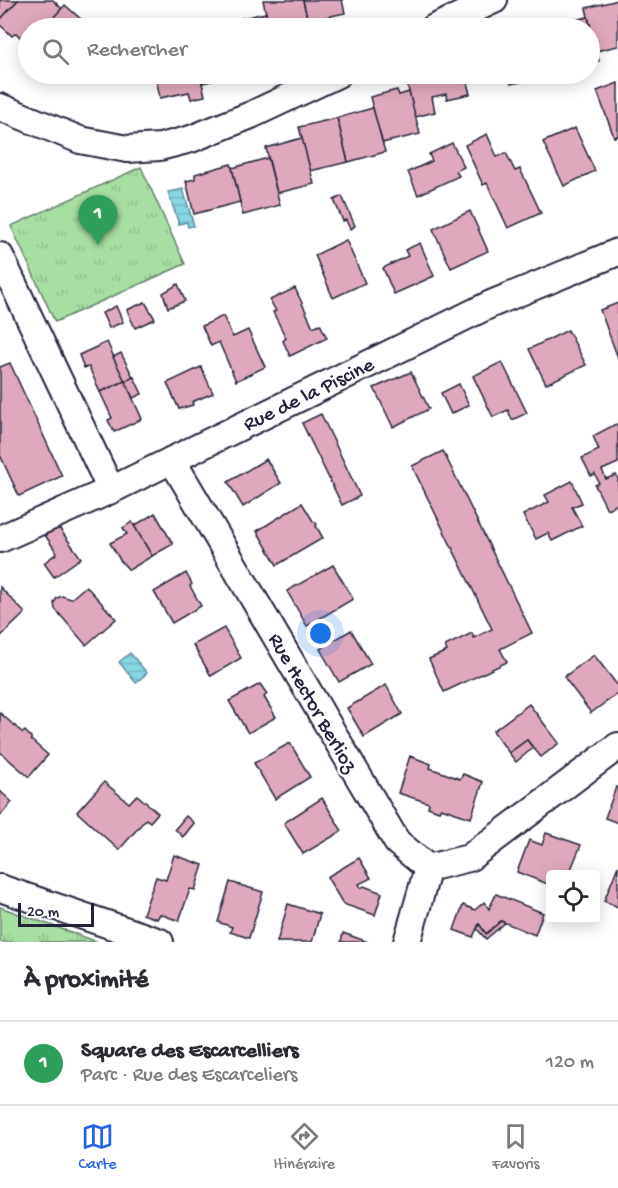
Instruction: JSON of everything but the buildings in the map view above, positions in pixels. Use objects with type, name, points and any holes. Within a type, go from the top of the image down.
[{"type":"street","points":[[455,18],[494,0]]},
{"type":"street","points":[[0,107],[80,140],[127,149],[160,147],[191,139],[317,84]]},
{"type":"street","name":"Rue de la Piscine","points":[[0,539],[111,490],[491,304],[618,252]]},
{"type":"street","points":[[0,256],[111,490]]},
{"type":"street","name":"Rue Hector Berlioz","points":[[172,460],[397,842],[428,868]]},
{"type":"street","points":[[407,942],[428,868],[469,858],[618,746]]},
{"type":"street","points":[[0,888],[160,942]]},
{"type":"green space","points":[[141,167],[185,264],[55,322],[11,226]]},
{"type":"green space","points":[[0,907],[98,942],[0,942]]},
{"type":"water","points":[[183,189],[194,226],[188,227],[187,222],[179,224],[168,192]]},
{"type":"water","points":[[130,653],[147,673],[136,683],[119,662]]},
{"type":"place","name":"Square des Escarcelliers","points":[[98,245]]}]
